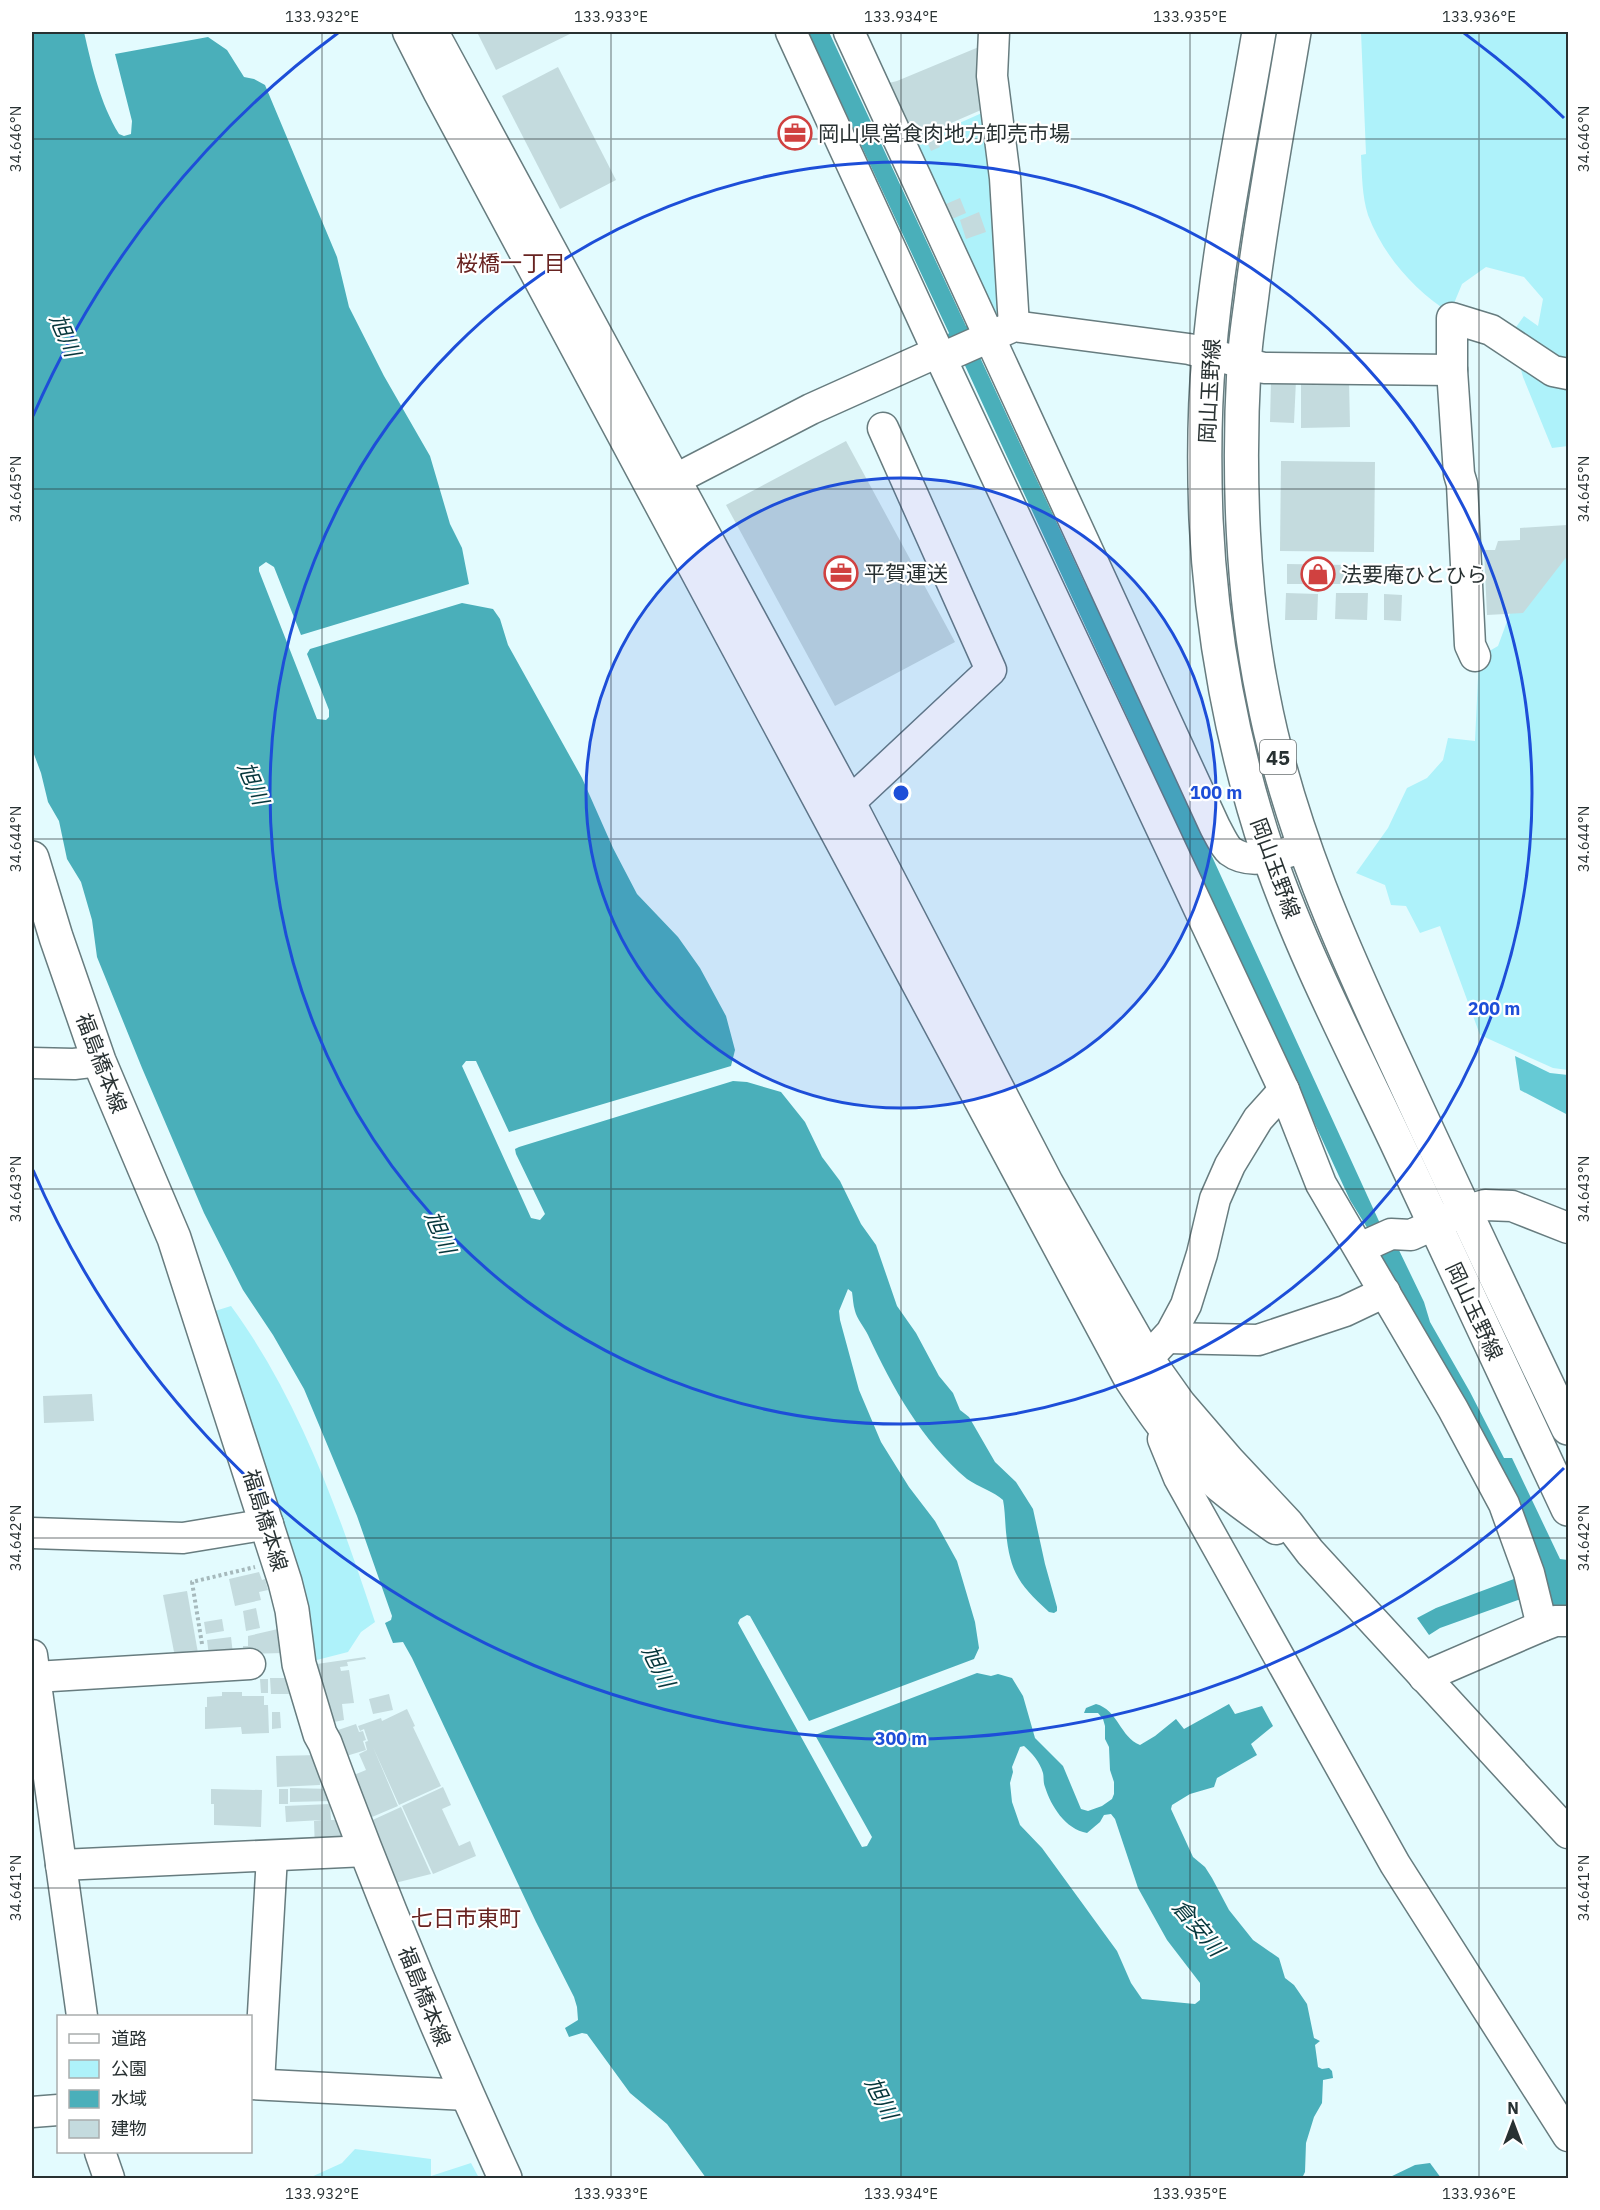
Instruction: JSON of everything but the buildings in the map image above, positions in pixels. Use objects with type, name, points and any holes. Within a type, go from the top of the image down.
[{"type":"main road","name":"岡山玉野線","points":[[1259,32],[1224,242],[1209,353],[1205,431],[1206,521],[1228,702],[1244,774],[1270,858],[1310,958],[1569,1509]]},
{"type":"main road","name":"岡山玉野線","points":[[1294,32],[1258,248],[1244,363],[1242,436],[1244,505],[1250,608],[1263,696],[1304,848],[1357,979],[1464,1211],[1569,1428]]},
{"type":"main road","name":"福島橋本線","points":[[32,858],[56,937],[99,1060],[174,1238],[279,1561],[292,1610],[298,1660],[320,1734],[466,2095],[505,2178]]},
{"type":"street","points":[[408,32],[1128,1377],[1154,1417],[1190,1460],[1234,1500],[1310,1552]]},
{"type":"street","points":[[433,32],[850,802],[1048,1183],[1157,1348],[1180,1403],[1288,1523],[1310,1552],[1569,1833]]},
{"type":"street","points":[[791,32],[969,345],[1229,851],[1245,858],[1270,858],[1304,848]]},
{"type":"street","points":[[849,32],[969,345],[1284,1090],[1321,1184],[1373,1242],[1385,1292],[1453,1409],[1504,1504],[1529,1573],[1549,1616],[1425,1677]]},
{"type":"street","points":[[969,345],[1005,178],[993,76],[994,32]]},
{"type":"street","points":[[1475,656],[1470,645],[1462,484],[1459,474],[1452,370],[1452,318],[1491,330],[1553,371],[1569,374]]},
{"type":"street","points":[[676,479],[811,409],[969,345],[1189,348],[1264,368],[1452,370]]},
{"type":"street","points":[[850,802],[991,670],[883,428]]},
{"type":"street","points":[[32,1063],[74,1064],[99,1060]]},
{"type":"street","points":[[1157,1348],[1171,1333],[1186,1305],[1202,1254],[1215,1199],[1230,1166],[1258,1119],[1284,1090]]},
{"type":"street","points":[[1373,1242],[1412,1235],[1464,1211],[1485,1205],[1512,1206],[1569,1228]]},
{"type":"street","points":[[1157,1348],[1258,1340],[1345,1311],[1385,1292]]},
{"type":"street","points":[[1154,1417],[1179,1478],[1395,1864],[1569,2136]]},
{"type":"street","points":[[32,1533],[183,1538],[268,1524]]},
{"type":"street","points":[[82,2015],[61,1864],[39,1772],[33,1666],[205,1667],[250,1664]]},
{"type":"street","points":[[61,1864],[366,1851]]},
{"type":"street","points":[[272,1856],[255,2083],[466,2095]]},
{"type":"street","points":[[32,2112],[57,2110]]},
{"type":"street","points":[[101,2153],[109,2178]]},
{"type":"path","points":[[205,1667],[192,1582],[279,1561]]},
{"type":"green space","points":[[1361,32],[1568,32],[1568,446],[1552,448],[1523,377],[1511,334],[1524,316],[1538,326],[1543,299],[1524,277],[1486,267],[1462,284],[1450,313],[1424,294],[1401,270],[1374,230],[1366,208],[1362,178],[1361,155],[1366,154]]},
{"type":"green space","points":[[991,109],[999,313],[995,313],[912,144]]},
{"type":"green space","points":[[1568,535],[1568,1070],[1553,1068],[1480,1035],[1440,926],[1420,933],[1406,906],[1391,905],[1385,885],[1356,873],[1388,828],[1407,788],[1427,778],[1443,760],[1448,738],[1475,741],[1479,657],[1498,646],[1513,605]]},
{"type":"green space","points":[[231,1306],[256,1342],[278,1380],[315,1458],[347,1540],[375,1622],[361,1632],[348,1652],[305,1663],[308,1602],[215,1311]]},
{"type":"green space","points":[[355,2149],[431,2159],[431,2176],[471,2163],[479,2178],[309,2178],[342,2163]]},
{"type":"shaded area","points":[[1515,1056],[1550,1073],[1568,1075],[1568,1115],[1520,1090]]},
{"type":"water","points":[[32,32],[84,32],[102,97],[112,122],[119,134],[124,136],[131,134],[132,121],[115,54],[208,37],[227,50],[244,77],[265,85],[337,257],[349,307],[384,376],[430,456],[450,524],[462,548],[469,584],[301,635],[274,567],[266,562],[259,567],[317,719],[326,720],[329,717],[329,710],[307,654],[310,649],[462,603],[493,609],[500,619],[508,645],[582,778],[613,848],[637,894],[678,937],[700,968],[726,1016],[735,1050],[731,1066],[509,1132],[476,1061],[466,1061],[462,1066],[531,1218],[540,1220],[545,1214],[515,1149],[733,1081],[747,1082],[781,1092],[805,1122],[822,1157],[840,1181],[861,1224],[876,1245],[897,1306],[916,1333],[939,1376],[953,1393],[960,1410],[969,1417],[995,1462],[1016,1482],[1033,1509],[1057,1611],[1049,1612],[1030,1594],[1013,1568],[1003,1500],[967,1479],[936,1448],[922,1430],[887,1374],[857,1317],[852,1292],[848,1289],[839,1311],[859,1390],[881,1442],[909,1487],[935,1521],[957,1561],[975,1622],[979,1648],[974,1659],[809,1721],[750,1616],[747,1615],[740,1619],[738,1623],[862,1847],[867,1846],[872,1837],[815,1735],[977,1673],[991,1676],[998,1674],[1012,1678],[1023,1696],[1035,1738],[1063,1766],[1081,1809],[1088,1811],[1112,1799],[1114,1782],[1110,1770],[1109,1747],[1105,1739],[1103,1719],[1098,1713],[1084,1713],[1086,1708],[1096,1704],[1103,1707],[1128,1736],[1140,1745],[1176,1719],[1184,1729],[1229,1704],[1235,1714],[1262,1706],[1273,1726],[1251,1744],[1257,1755],[1217,1778],[1214,1787],[1190,1794],[1172,1805],[1171,1809],[1193,1857],[1205,1867],[1229,1910],[1253,1940],[1279,1958],[1285,1978],[1294,1985],[1307,2004],[1314,2038],[1320,2041],[1315,2045],[1318,2067],[1329,2068],[1332,2071],[1333,2078],[1323,2080],[1322,2103],[1314,2117],[1306,2143],[1305,2172],[1302,2178],[706,2178],[667,2124],[630,2093],[587,2034],[582,2033],[569,2037],[565,2028],[578,2020],[574,1997],[536,1922],[412,1658],[403,1642],[393,1643],[385,1623],[391,1620],[392,1616],[357,1516],[304,1389],[273,1335],[243,1290],[204,1213],[142,1068],[97,957],[92,920],[81,882],[67,859],[59,821],[48,802],[32,749]],"holes":[[[1024,1746],[1040,1765],[1045,1787],[1055,1809],[1072,1827],[1087,1833],[1100,1822],[1104,1815],[1111,1814],[1115,1819],[1138,1888],[1167,1940],[1200,1983],[1200,2000],[1195,2004],[1142,1999],[1131,1983],[1117,1951],[1042,1848],[1020,1825],[1012,1802],[1010,1783],[1012,1767],[1020,1747]]]},
{"type":"water","points":[[808,32],[829,32],[966,326],[972,327],[978,353],[1087,588],[1095,593],[1098,600],[1096,603],[1383,1230],[1396,1244],[1424,1302],[1430,1322],[1504,1458],[1512,1458],[1560,1559],[1568,1560],[1568,1610],[1552,1607],[1548,1598],[1518,1600],[1440,1628],[1429,1635],[1417,1618],[1436,1608],[1538,1570],[1373,1254],[1371,1234],[1350,1200],[962,359],[945,339],[949,333]]},
{"type":"water","points":[[1430,2163],[1441,2178],[1388,2178],[1415,2165]]},
{"type":"place","name":"岡山県営食肉地方卸売市場","points":[[795,133]]},
{"type":"place","name":"平賀運送","points":[[841,573]]},
{"type":"place","name":"法要庵ひとひら","points":[[1318,574]]},
{"type":"district","name":"桜橋一丁目","points":[[511,262]]},
{"type":"district","name":"七日市東町","points":[[466,1917]]},
{"type":"water label","name":"旭川","points":[[66,335]]},
{"type":"water label","name":"旭川","points":[[254,783]]},
{"type":"water label","name":"旭川","points":[[441,1232]]},
{"type":"water label","name":"旭川","points":[[659,1666]]},
{"type":"water label","name":"倉安川","points":[[1199,1927]]},
{"type":"water label","name":"旭川","points":[[882,2098]]}]
